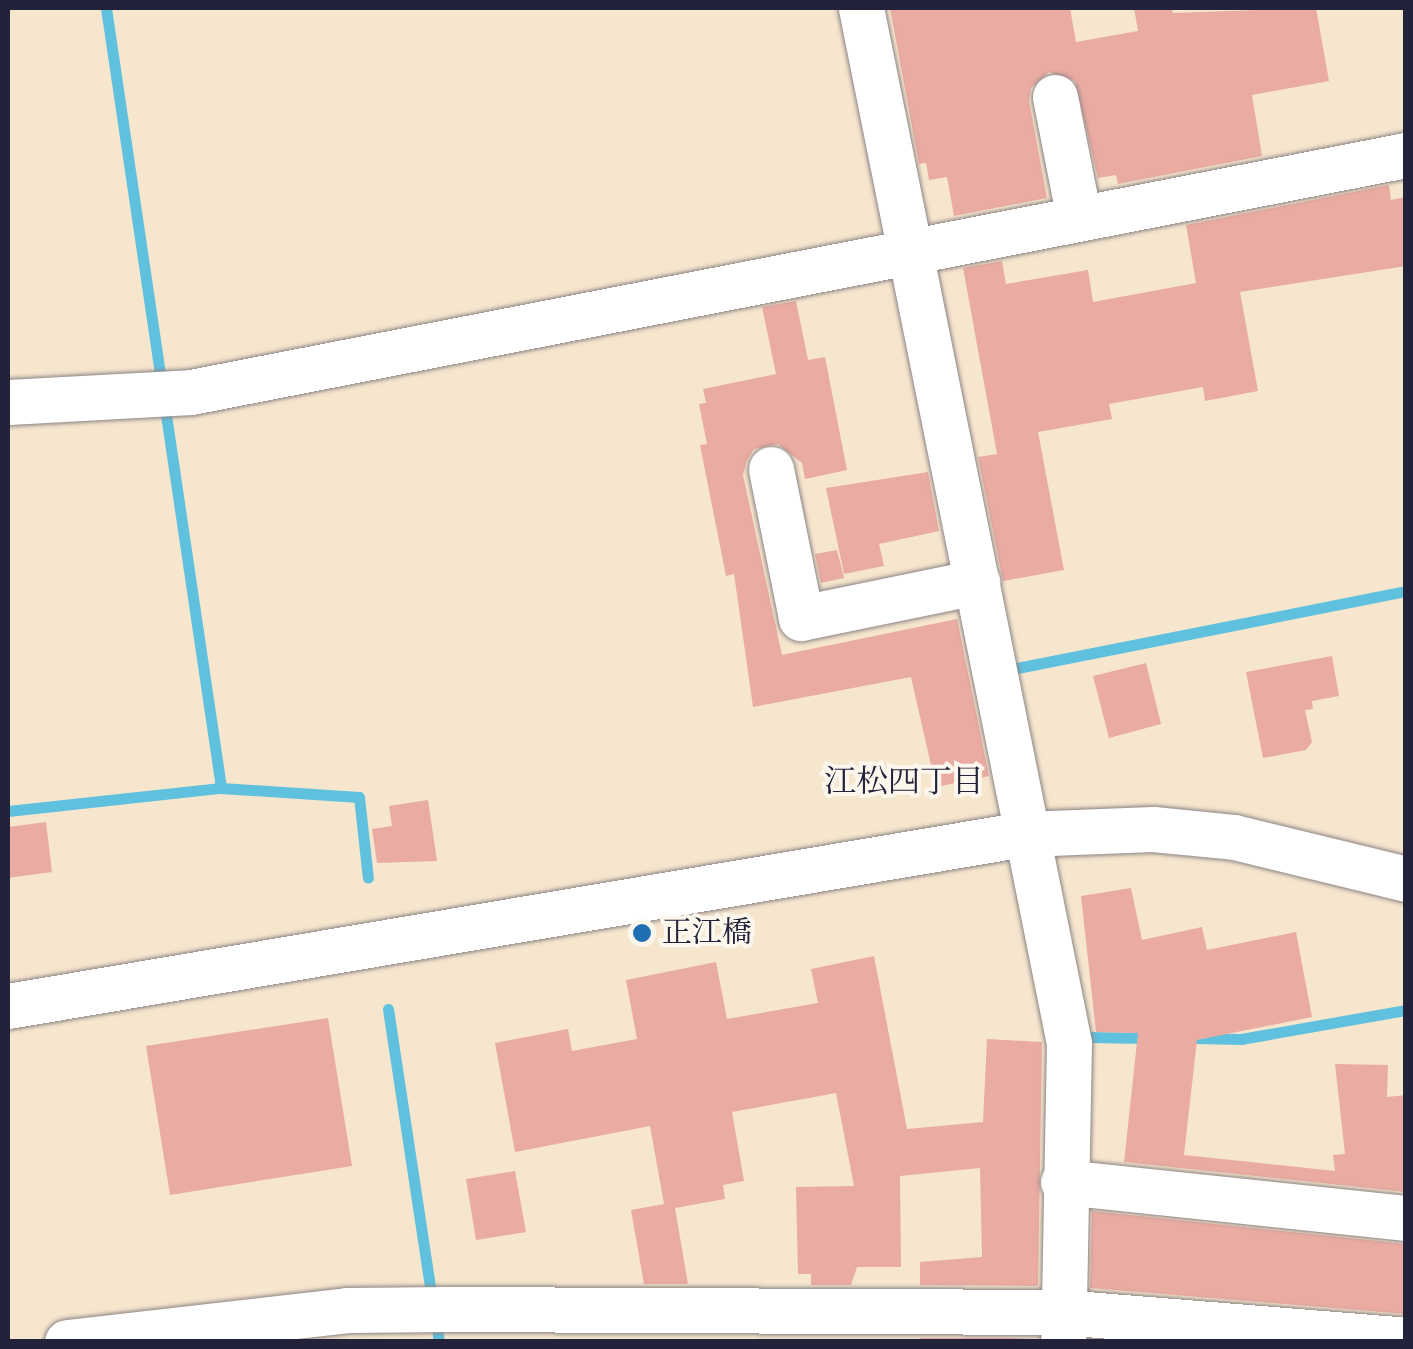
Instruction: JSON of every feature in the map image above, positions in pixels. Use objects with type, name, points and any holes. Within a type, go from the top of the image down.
[{"type":"street","points":[[862,8],[1024,834],[1069,1042],[1062,1326]]},
{"type":"street","points":[[1055,97],[1078,218]]},
{"type":"street","points":[[8,402],[191,392],[1406,155]]},
{"type":"street","points":[[770,469],[801,618],[977,582]]},
{"type":"street","points":[[8,1006],[1024,834],[1153,829],[1220,836],[1406,879]]},
{"type":"street","points":[[1063,1182],[1406,1218]]},
{"type":"street","points":[[83,1340],[347,1310],[1062,1326],[1406,1340]]},
{"type":"building","points":[[890,8],[1070,8],[1076,42],[1138,31],[1134,8],[1172,8],[1173,13],[1316,8],[1329,81],[1252,95],[1262,156],[1118,184],[1116,175],[1098,178],[1075,81],[1049,72],[1031,88],[1029,101],[1047,198],[954,216],[947,177],[929,180],[926,163],[919,164]]},
{"type":"building","points":[[1389,185],[1391,200],[1406,197],[1406,266],[1240,292],[1258,391],[1205,401],[1203,387],[1109,404],[1112,419],[1038,432],[1064,570],[1003,581],[978,457],[997,454],[963,268],[1002,261],[1006,284],[1088,270],[1093,302],[1196,283],[1186,225]]},
{"type":"building","points":[[796,301],[808,360],[825,357],[847,470],[805,479],[802,463],[778,444],[754,449],[747,460],[743,475],[782,655],[957,619],[989,776],[936,787],[911,677],[753,707],[734,574],[726,576],[700,445],[707,444],[699,404],[706,403],[703,389],[776,374],[762,307]]},
{"type":"building","points":[[928,472],[939,531],[879,544],[884,566],[844,574],[826,488]]},
{"type":"building","points":[[837,550],[844,578],[821,583],[815,554]]},
{"type":"building","points":[[1332,656],[1339,696],[1312,701],[1313,709],[1305,710],[1312,742],[1306,750],[1263,758],[1246,672]]},
{"type":"building","points":[[1146,663],[1161,724],[1109,738],[1093,676]]},
{"type":"building","points":[[428,800],[437,861],[377,863],[372,829],[392,826],[389,806]]},
{"type":"building","points":[[46,822],[52,872],[8,878],[8,827]]},
{"type":"building","points":[[1131,888],[1142,940],[1202,927],[1207,950],[1296,932],[1312,1017],[1197,1040],[1184,1155],[1335,1171],[1333,1155],[1345,1154],[1335,1064],[1388,1065],[1387,1097],[1406,1095],[1406,1192],[1124,1162],[1138,1033],[1096,1032],[1081,896]]},
{"type":"building","points":[[874,956],[907,1129],[983,1122],[987,1039],[1042,1042],[1038,1286],[920,1285],[920,1262],[982,1257],[980,1168],[900,1176],[901,1267],[857,1267],[851,1285],[811,1285],[811,1274],[798,1274],[796,1187],[854,1186],[836,1093],[732,1112],[744,1181],[723,1185],[725,1199],[675,1208],[688,1284],[644,1284],[631,1210],[664,1204],[650,1126],[515,1152],[495,1043],[568,1029],[572,1051],[637,1039],[626,980],[716,962],[727,1019],[818,1003],[811,969]]},
{"type":"building","points":[[328,1018],[352,1166],[170,1195],[146,1046]]},
{"type":"building","points":[[515,1171],[526,1232],[476,1240],[466,1179]]},
{"type":"building","points":[[1092,1211],[1406,1244],[1406,1314],[1090,1288]]},
{"type":"building","points":[[920,1338],[1037,1338],[920,1342]]},
{"type":"waterway","points":[[106,8],[161,381]]},
{"type":"waterway","points":[[165,408],[221,788]]},
{"type":"waterway","points":[[1017,668],[1406,591]]},
{"type":"waterway","points":[[8,811],[221,788],[359,797],[368,878]]},
{"type":"waterway","points":[[388,1009],[432,1300]]},
{"type":"waterway","points":[[1192,1038],[1241,1039],[1406,1010]]},
{"type":"waterway","points":[[1087,1037],[1149,1038]]},
{"type":"waterway","points":[[436,1319],[439,1342]]},
{"type":"place","name":"正江橋","points":[[642,933]]},
{"type":"district","name":"江松四丁目","points":[[904,782]]}]
